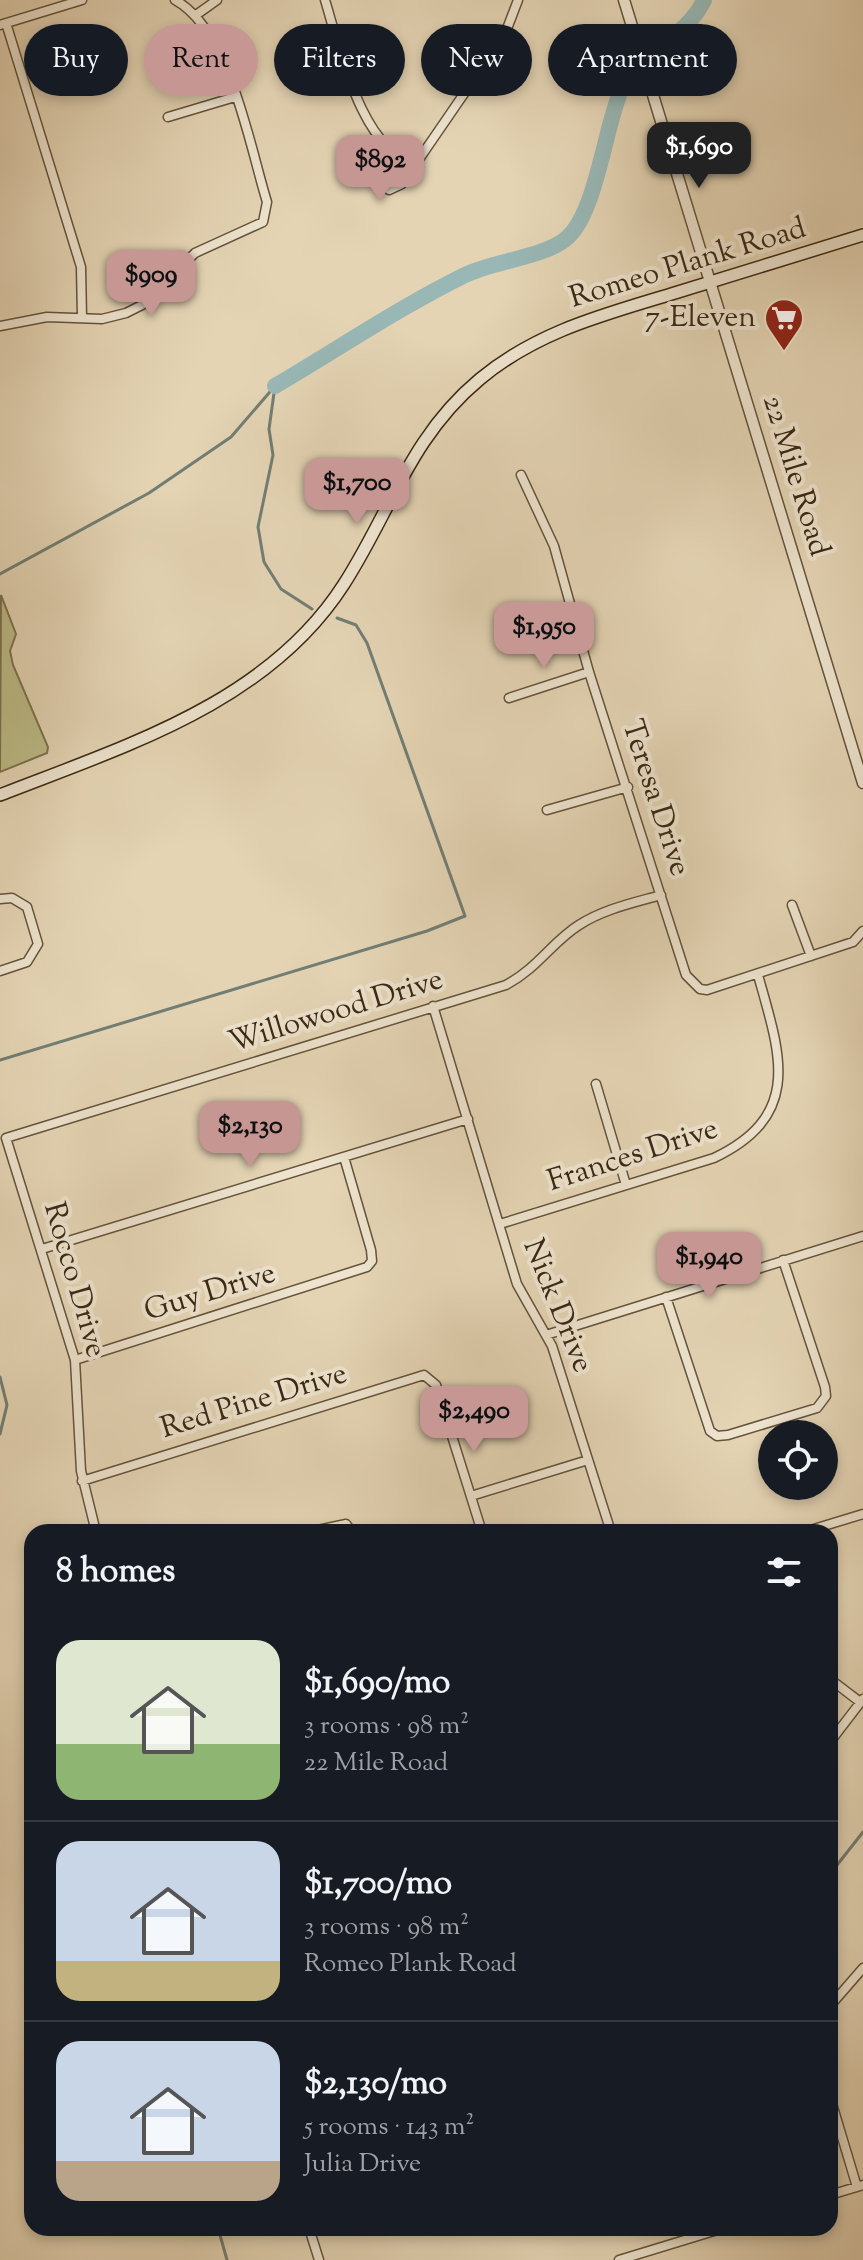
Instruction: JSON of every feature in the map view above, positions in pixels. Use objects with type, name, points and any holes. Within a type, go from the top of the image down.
[{"type":"main road","name":"Romeo Plank Road","points":[[0,795],[204,710],[273,665],[317,620],[342,587],[424,439],[455,402],[504,361],[560,329],[624,306],[863,235]]},
{"type":"street","points":[[82,0],[3,24],[81,267],[82,318]]},
{"type":"street","points":[[0,326],[47,317],[111,318],[135,310],[195,253],[263,222],[267,202],[218,47],[196,15],[175,0]]},
{"type":"street","points":[[196,15],[217,0]]},
{"type":"street","points":[[325,0],[358,106],[375,132],[395,151],[405,157],[417,158]]},
{"type":"street","points":[[395,151],[381,177],[383,185],[389,190],[402,184],[505,34],[518,0]]},
{"type":"street","name":"22 Mile Road","points":[[624,0],[863,783]]},
{"type":"street","points":[[168,117],[235,97]]},
{"type":"street","name":"Teresa Drive","points":[[521,475],[554,546],[589,672],[686,975],[700,989],[707,990],[758,975]]},
{"type":"street","points":[[509,698],[589,672]]},
{"type":"street","points":[[547,810],[628,787]]},
{"type":"street","name":"Willowood Drive","points":[[6,1138],[506,985],[543,960],[575,927],[591,918],[661,895]]},
{"type":"street","points":[[0,899],[12,898],[27,907],[38,944],[27,962],[0,971]]},
{"type":"street","points":[[792,905],[811,956]]},
{"type":"street","points":[[758,975],[853,942],[863,931]]},
{"type":"street","points":[[853,942],[863,944]]},
{"type":"street","name":"Frances Drive","points":[[500,1224],[714,1158],[740,1146],[757,1131],[778,1092],[780,1071],[779,1050],[758,975]]},
{"type":"street","name":"Nick Drive","points":[[433,1006],[517,1284],[546,1335],[608,1524]]},
{"type":"street","points":[[596,1084],[626,1185]]},
{"type":"street","points":[[42,1249],[468,1119]]},
{"type":"street","name":"Rocco Drive","points":[[6,1138],[75,1360],[82,1481],[94,1524]]},
{"type":"street","name":"Guy Drive","points":[[75,1360],[358,1272],[372,1261],[371,1250],[344,1157]]},
{"type":"street","points":[[546,1335],[863,1236]]},
{"type":"street","points":[[666,1297],[710,1431],[717,1436],[728,1435],[817,1408],[826,1396],[783,1260]]},
{"type":"street","name":"Red Pine Drive","points":[[82,1481],[418,1375],[428,1377],[436,1385],[471,1496]]},
{"type":"street","points":[[480,1524],[471,1496],[588,1460]]},
{"type":"street","points":[[830,1524],[863,1514]]},
{"type":"street","points":[[838,1684],[862,1700],[838,1732]]},
{"type":"street","points":[[838,1997],[863,1968]]},
{"type":"street","points":[[838,2121],[860,2186],[838,2193]]},
{"type":"street","points":[[313,2236],[319,2260]]},
{"type":"street","points":[[619,2260],[698,2236]]},
{"type":"shaded area","points":[[1,595],[16,634],[10,651],[13,665],[48,747],[47,753],[0,772]]},
{"type":"waterway","points":[[275,386],[441,287],[490,266],[547,249],[568,237],[586,208],[622,88],[640,64],[687,24],[704,0]]},
{"type":"waterway","points":[[275,386],[269,429],[273,455],[258,527],[264,562],[281,589],[312,609]]},
{"type":"waterway","points":[[0,574],[149,493],[231,437],[275,386]]},
{"type":"waterway","points":[[0,1060],[427,931],[465,916],[367,643],[356,625],[337,618]]},
{"type":"waterway","points":[[0,1377],[7,1405],[0,1434]]},
{"type":"waterway","points":[[838,1864],[863,1832]]},
{"type":"waterway","points":[[220,2236],[227,2260]]},
{"type":"place","name":"7-Eleven","points":[[784,352]]}]
